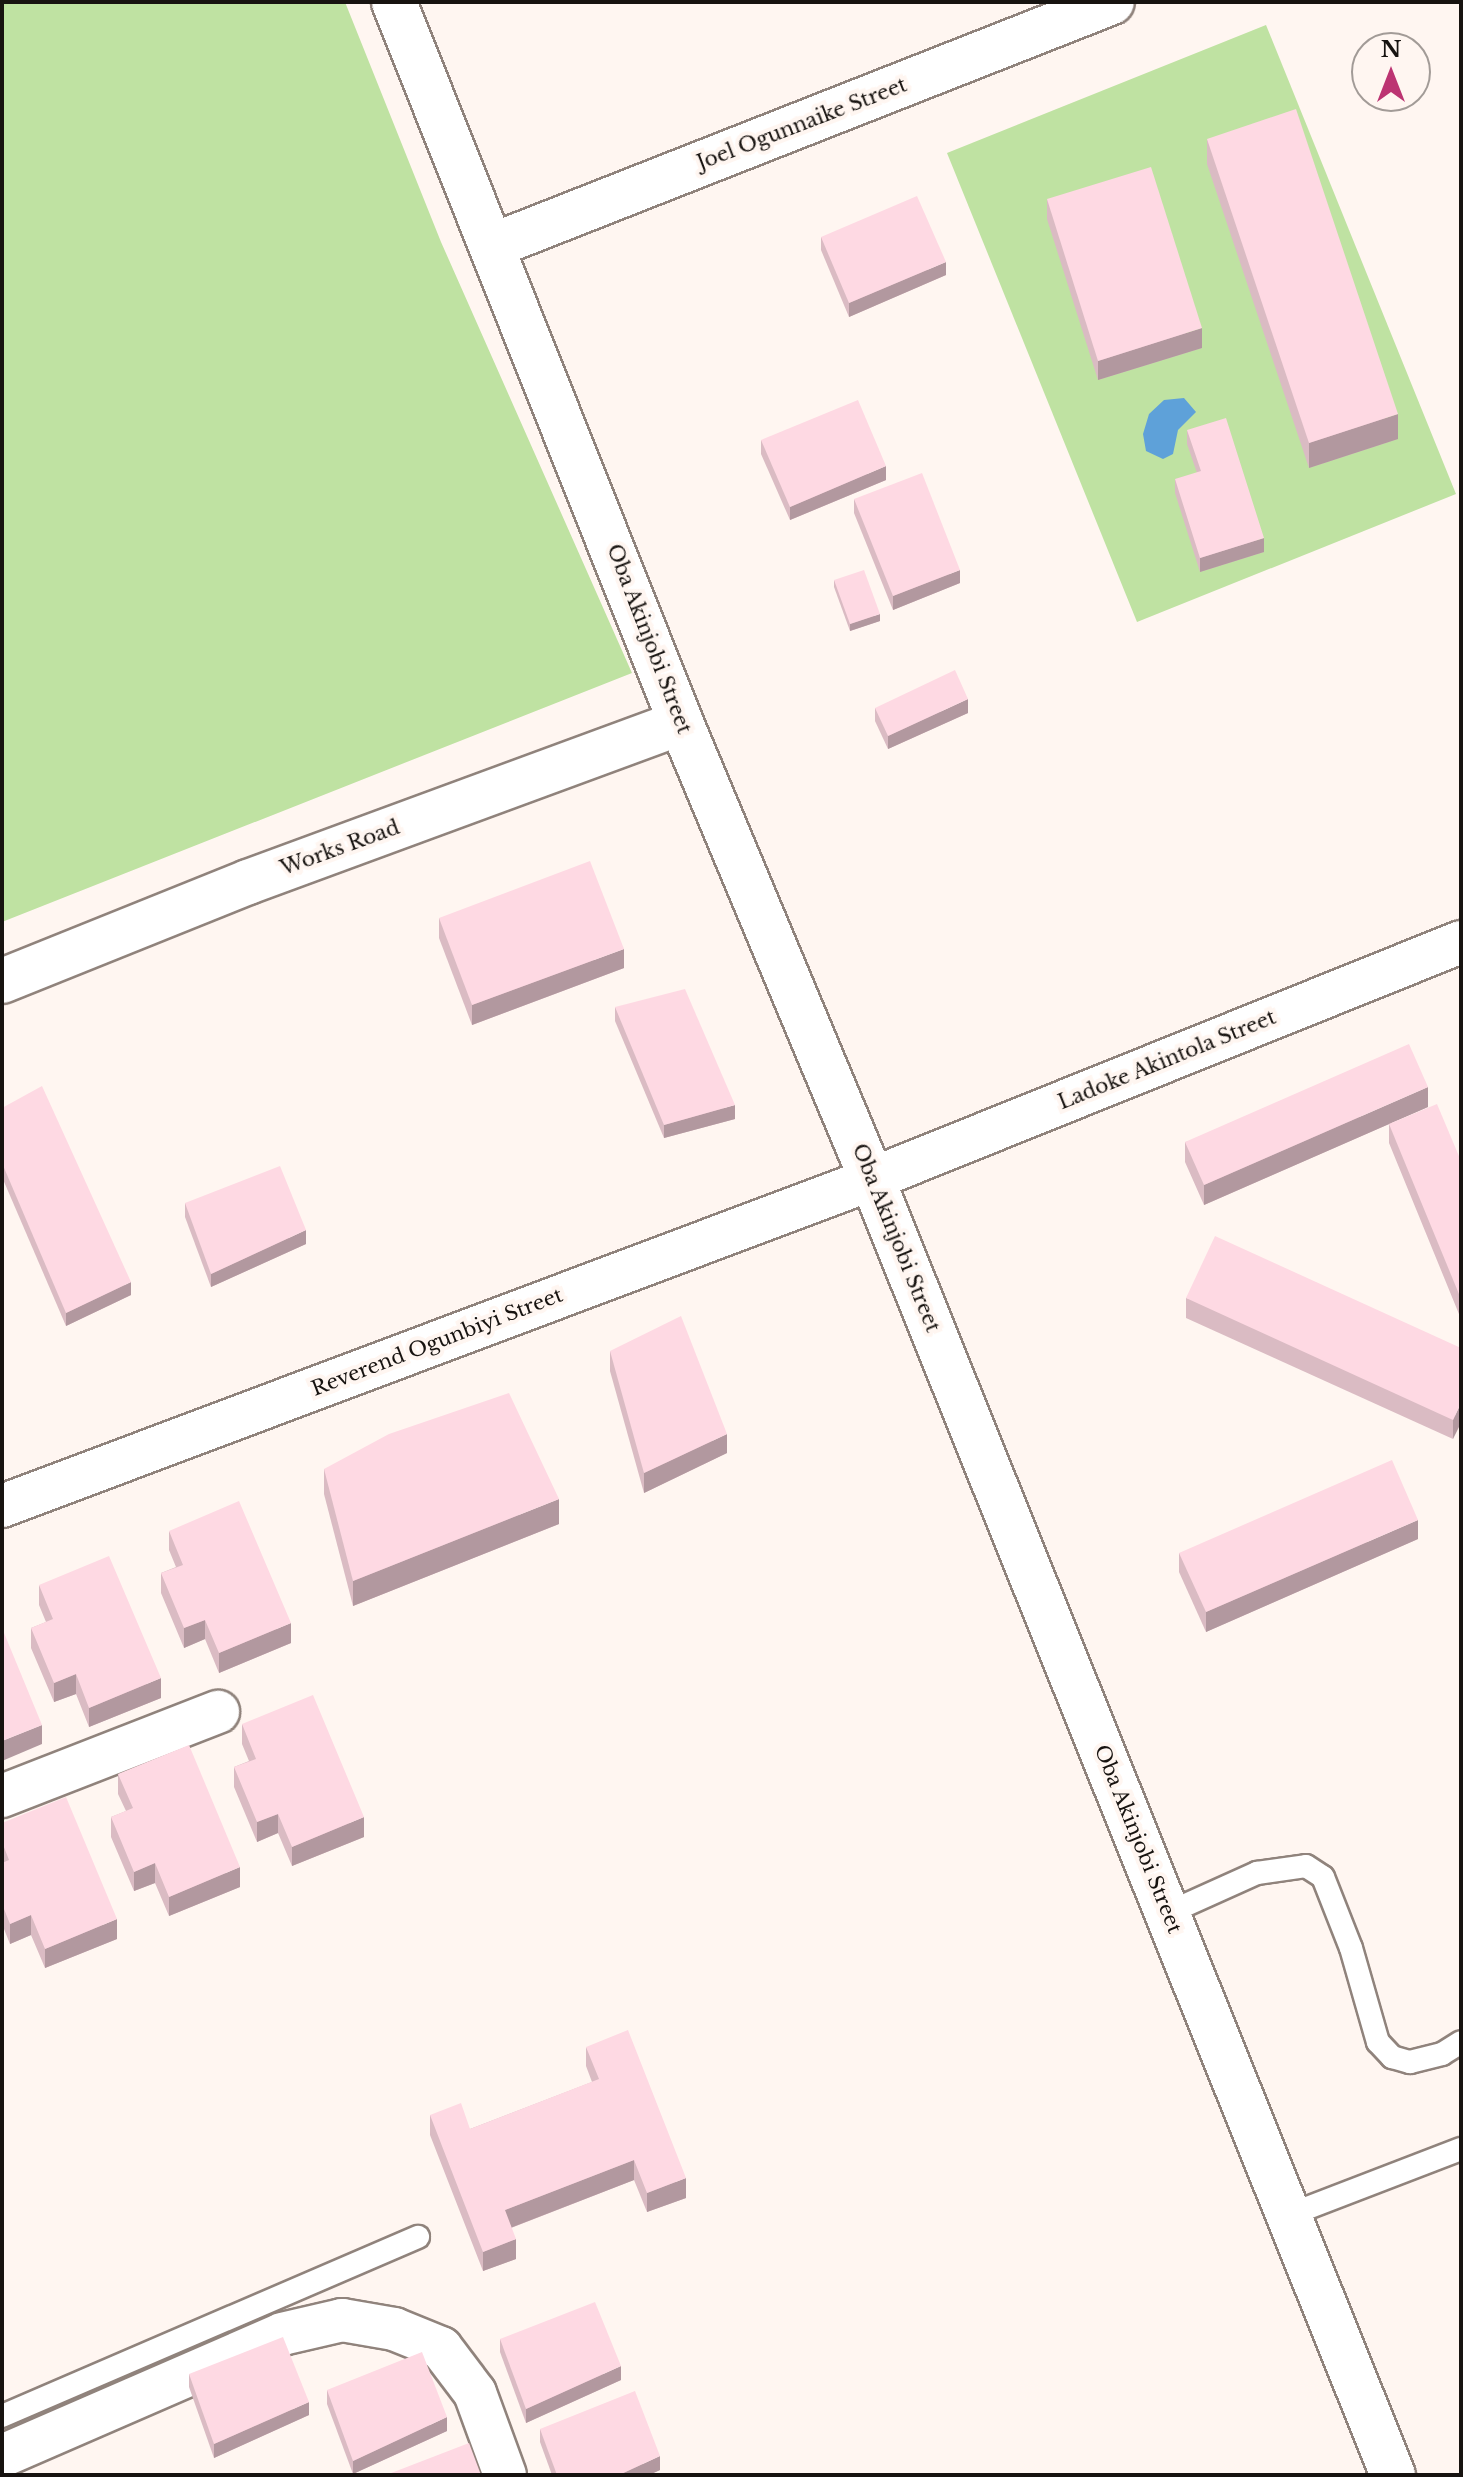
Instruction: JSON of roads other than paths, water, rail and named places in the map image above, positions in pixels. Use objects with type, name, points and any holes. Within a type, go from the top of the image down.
[{"type":"street","name":"Oba Akinjobi Street","points":[[394,2],[681,723],[872,1179],[1393,2475]]},
{"type":"street","name":"Joel Ogunnaike Street","points":[[492,246],[1112,2]]},
{"type":"street","name":"Works Road","points":[[2,981],[248,882],[681,723]]},
{"type":"street","name":"Ladoke Akintola Street","points":[[872,1179],[1461,942]]},
{"type":"street","name":"Reverend Ogunbiyi Street","points":[[2,1506],[872,1179]]},
{"type":"street","points":[[2,1796],[218,1712]]},
{"type":"street","points":[[2,2456],[282,2334],[342,2320],[394,2329],[441,2348],[475,2393],[505,2475]]},
{"type":"lane","points":[[1168,1913],[1257,1873],[1306,1866],[1323,1877],[1378,2042],[1392,2057],[1410,2062],[1442,2054],[1461,2042]]},
{"type":"lane","points":[[1289,2215],[1461,2149]]},
{"type":"lane","points":[[2,2416],[418,2237]]},
{"type":"water","points":[[1184,398],[1196,412],[1178,430],[1173,454],[1163,459],[1146,451],[1143,434],[1149,414],[1164,400]]}]
